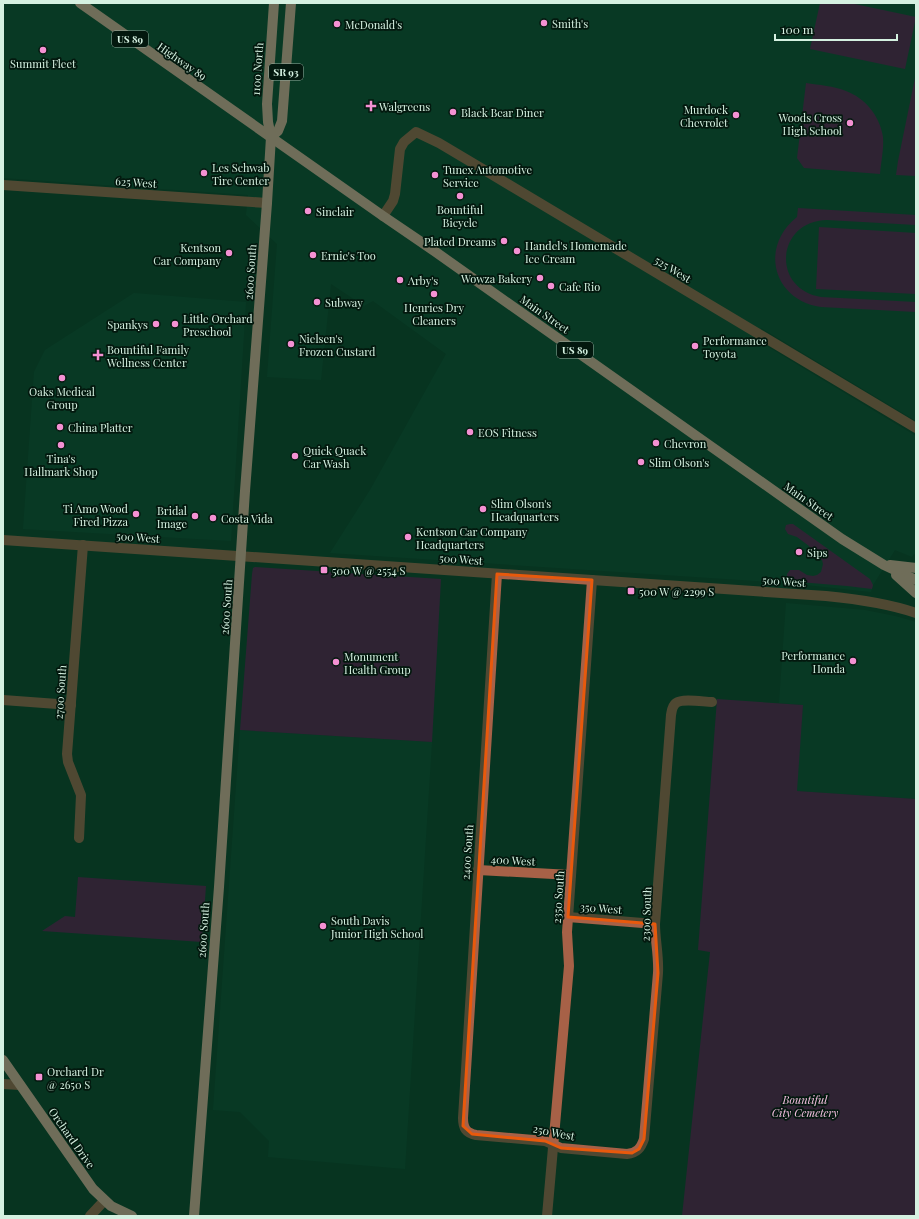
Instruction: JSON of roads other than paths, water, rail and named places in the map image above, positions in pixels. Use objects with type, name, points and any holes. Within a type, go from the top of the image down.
[{"type":"main road","name":"Highway 89","points":[[80,3],[271,137]]},
{"type":"main road","name":"1100 North","points":[[271,137],[267,104],[274,3]]},
{"type":"main road","name":"SR 93","points":[[271,137],[278,131],[282,121],[291,3]]},
{"type":"main road","name":"2600 South","points":[[194,1216],[219,887],[271,137]]},
{"type":"main road","name":"Main Street","points":[[271,137],[830,530],[884,565]]},
{"type":"main road","points":[[884,565],[916,568]]},
{"type":"main road","points":[[884,565],[916,592]]},
{"type":"main road","name":"US 89","points":[[884,565],[916,580]]},
{"type":"main road","name":"Orchard Drive","points":[[3,1060],[93,1189],[104,1200],[119,1211],[132,1216]]},
{"type":"street","name":"525 West","points":[[383,216],[393,201],[395,194],[400,149],[404,142],[416,132],[458,154],[916,428]]},
{"type":"street","name":"625 West","points":[[3,185],[267,203]]},
{"type":"street","name":"500 West","points":[[3,540],[826,596],[867,601],[916,613]]},
{"type":"street","name":"2700 South","points":[[79,838],[81,795],[68,762],[67,754],[83,545]]},
{"type":"street","name":"2400 South","points":[[465,1130],[463,1118],[497,574]]},
{"type":"street","name":"2350 South","points":[[547,1216],[570,960],[567,937],[568,917],[592,580]]},
{"type":"street","points":[[3,700],[71,705]]},
{"type":"street","name":"2300 South","points":[[639,1149],[644,1138],[658,973],[655,935],[671,715],[673,706],[682,701],[712,702]]},
{"type":"street","name":"400 West","points":[[478,870],[571,875]]},
{"type":"street","name":"350 West","points":[[568,917],[656,924]]},
{"type":"street","points":[[3,1084],[20,1085]]},
{"type":"street","name":"250 West","points":[[465,1130],[472,1134],[545,1141],[561,1148],[627,1154],[639,1149]]},
{"type":"street","points":[[90,1216],[104,1200]]},
{"type":"place","name":"Smith's","points":[[544,23]]},
{"type":"place","name":"McDonald's","points":[[337,24]]},
{"type":"place","name":"Summit Fleet","points":[[43,50]]},
{"type":"place","name":"Walgreens","points":[[371,106]]},
{"type":"place","name":"Black Bear Diner","points":[[453,112]]},
{"type":"place","name":"Murdock Chevrolet","points":[[736,115]]},
{"type":"place","name":"Woods Cross High School","points":[[850,123]]},
{"type":"place","name":"Les Schwab Tire Center","points":[[204,173]]},
{"type":"place","name":"Tunex Automotive Service","points":[[435,175]]},
{"type":"place","name":"Bountiful Bicycle","points":[[460,196]]},
{"type":"place","name":"Sinclair","points":[[308,211]]},
{"type":"place","name":"Plated Dreams","points":[[504,241]]},
{"type":"place","name":"Handel's Homemade Ice Cream","points":[[517,251]]},
{"type":"place","name":"Kentson Car Company","points":[[229,253]]},
{"type":"place","name":"Ernie's Too","points":[[313,255]]},
{"type":"place","name":"Wowza Bakery","points":[[540,278]]},
{"type":"place","name":"Arby's","points":[[400,280]]},
{"type":"place","name":"Cafe Rio","points":[[551,286]]},
{"type":"place","name":"Henries Dry Cleaners","points":[[434,294]]},
{"type":"place","name":"Subway","points":[[317,302]]},
{"type":"place","name":"Spankys","points":[[156,324]]},
{"type":"place","name":"Little Orchard Preschool","points":[[175,324]]},
{"type":"place","name":"Nielsen's Frozen Custard","points":[[291,344]]},
{"type":"place","name":"Performance Toyota","points":[[695,346]]},
{"type":"place","name":"Bountiful Family Wellness Center","points":[[98,355]]},
{"type":"place","name":"Oaks Medical Group","points":[[62,378]]},
{"type":"place","name":"China Platter","points":[[60,427]]},
{"type":"place","name":"EOS Fitness","points":[[470,432]]},
{"type":"place","name":"Chevron","points":[[656,443]]},
{"type":"place","name":"Tina's Hallmark Shop","points":[[61,445]]},
{"type":"place","name":"Quick Quack Car Wash","points":[[295,456]]},
{"type":"place","name":"Slim Olson's","points":[[641,462]]},
{"type":"place","name":"Slim Olson's Headquarters","points":[[483,509]]},
{"type":"place","name":"Ti Amo Wood Fired Pizza","points":[[136,514]]},
{"type":"place","name":"Bridal Image","points":[[195,516]]},
{"type":"place","name":"Costa Vida","points":[[213,518]]},
{"type":"place","name":"Kentson Car Company Headquarters","points":[[408,537]]},
{"type":"place","name":"Sips","points":[[799,552]]},
{"type":"place","name":"500 W @ 2554 S","points":[[324,570]]},
{"type":"place","name":"500 W @ 2299 S","points":[[631,591]]},
{"type":"place","name":"Performance Honda","points":[[853,661]]},
{"type":"place","name":"Monument Health Group","points":[[336,662]]},
{"type":"place","name":"South Davis Junior High School","points":[[323,926]]},
{"type":"place","name":"Orchard Dr @ 2650 S","points":[[39,1077]]},
{"type":"park label","name":"Bountiful City Cemetery","points":[[805,1105]]}]
